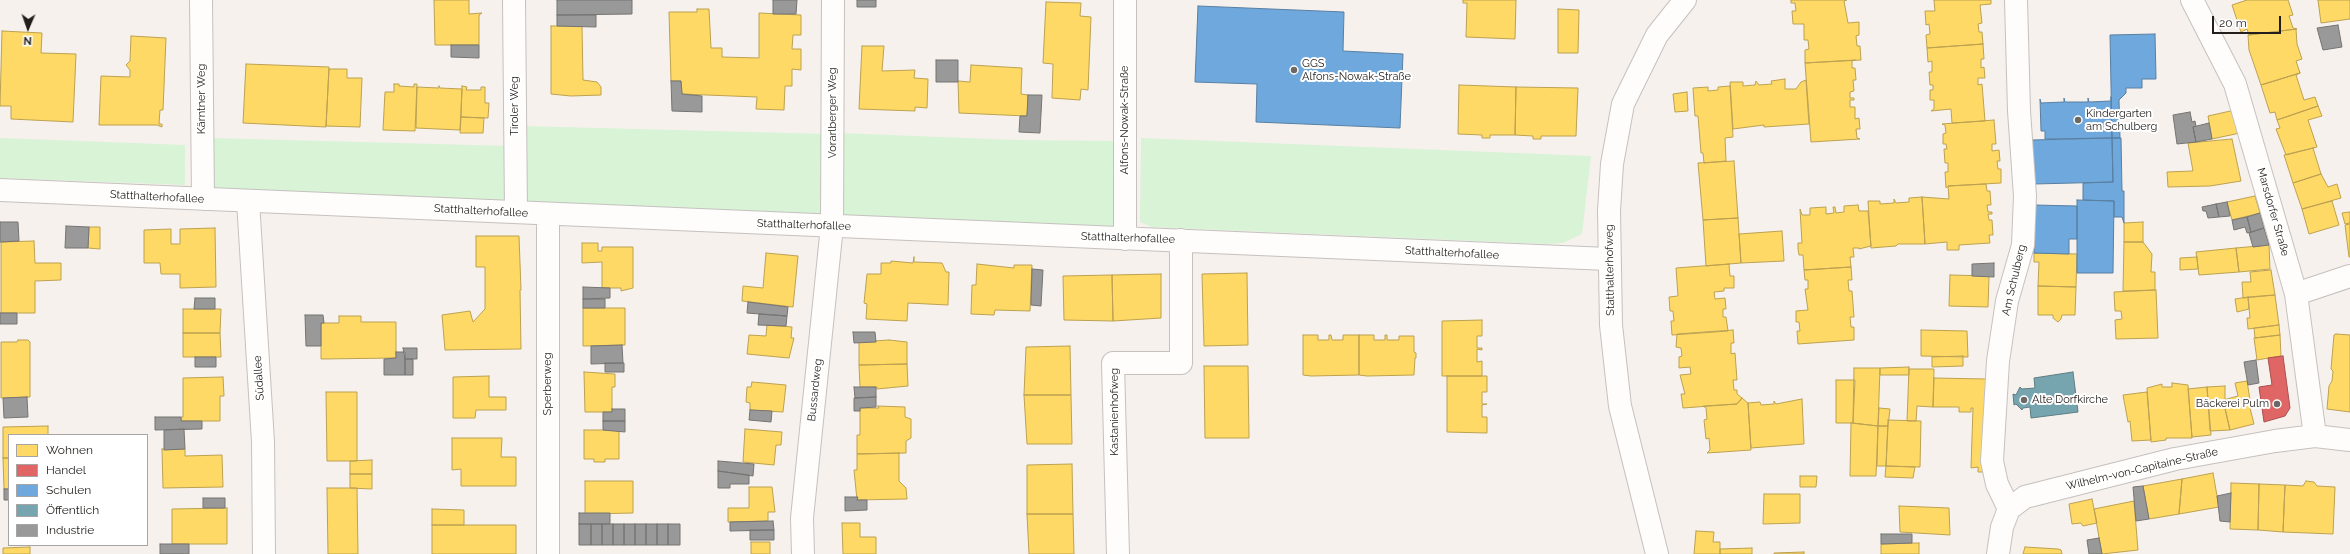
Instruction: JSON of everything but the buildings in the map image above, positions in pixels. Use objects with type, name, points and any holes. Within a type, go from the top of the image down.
[{"type":"street","name":"Kärntner Weg","points":[[202,0],[203,199]]},
{"type":"street","name":"Tiroler Weg","points":[[514,0],[516,212]]},
{"type":"street","name":"Vorarlberger Weg","points":[[832,226],[833,0]]},
{"type":"street","name":"Alfons-Nowak-Straße","points":[[1125,0],[1125,239]]},
{"type":"street","name":"Statthalterhofweg","points":[[1657,554],[1620,406],[1611,325],[1608,259],[1612,164],[1624,104],[1657,35],[1685,0]]},
{"type":"street","name":"Am Schulberg","points":[[2009,509],[1997,484],[1992,461],[1998,361],[2007,301],[2023,244],[2025,196],[2019,111],[2016,0]]},
{"type":"street","name":"Marsdorfer Straße","points":[[2192,0],[2235,84],[2296,294],[2315,436]]},
{"type":"street","name":"Statthalterhofallee","points":[[0,190],[1608,259]]},
{"type":"street","name":"Südallee","points":[[248,201],[263,442],[264,554]]},
{"type":"street","name":"Sperberweg","points":[[548,214],[548,554]]},
{"type":"street","name":"Bussardweg","points":[[803,554],[802,518],[832,226]]},
{"type":"street","name":"Kastanienhofweg","points":[[1118,554],[1113,363],[1181,363],[1181,240]]},
{"type":"street","points":[[2296,294],[2350,276]]},
{"type":"street","name":"Wilhelm-von-Capitaine-Straße","points":[[2009,509],[2025,497],[2175,459],[2315,436],[2350,440]]},
{"type":"street","points":[[1998,554],[2002,527],[2009,509]]},
{"type":"green space","points":[[522,126],[826,134],[824,215],[523,202]]},
{"type":"green space","points":[[839,133],[1017,140],[1120,141],[1119,231],[836,218]]},
{"type":"green space","points":[[0,138],[185,145],[185,185],[0,178]]},
{"type":"green space","points":[[211,138],[510,146],[510,202],[211,191]]},
{"type":"green space","points":[[1141,138],[1591,156],[1582,234],[1563,243],[1546,244],[1152,227],[1140,222]]},
{"type":"place","name":"GGS Alfons-Nowak-Straße","points":[[1294,70]]},
{"type":"place","name":"Kindergarten am Schulberg","points":[[2078,120]]},
{"type":"place","name":"Alte Dorfkirche","points":[[2024,400]]},
{"type":"place","name":"Bäckerei Pulm","points":[[2277,404]]}]
